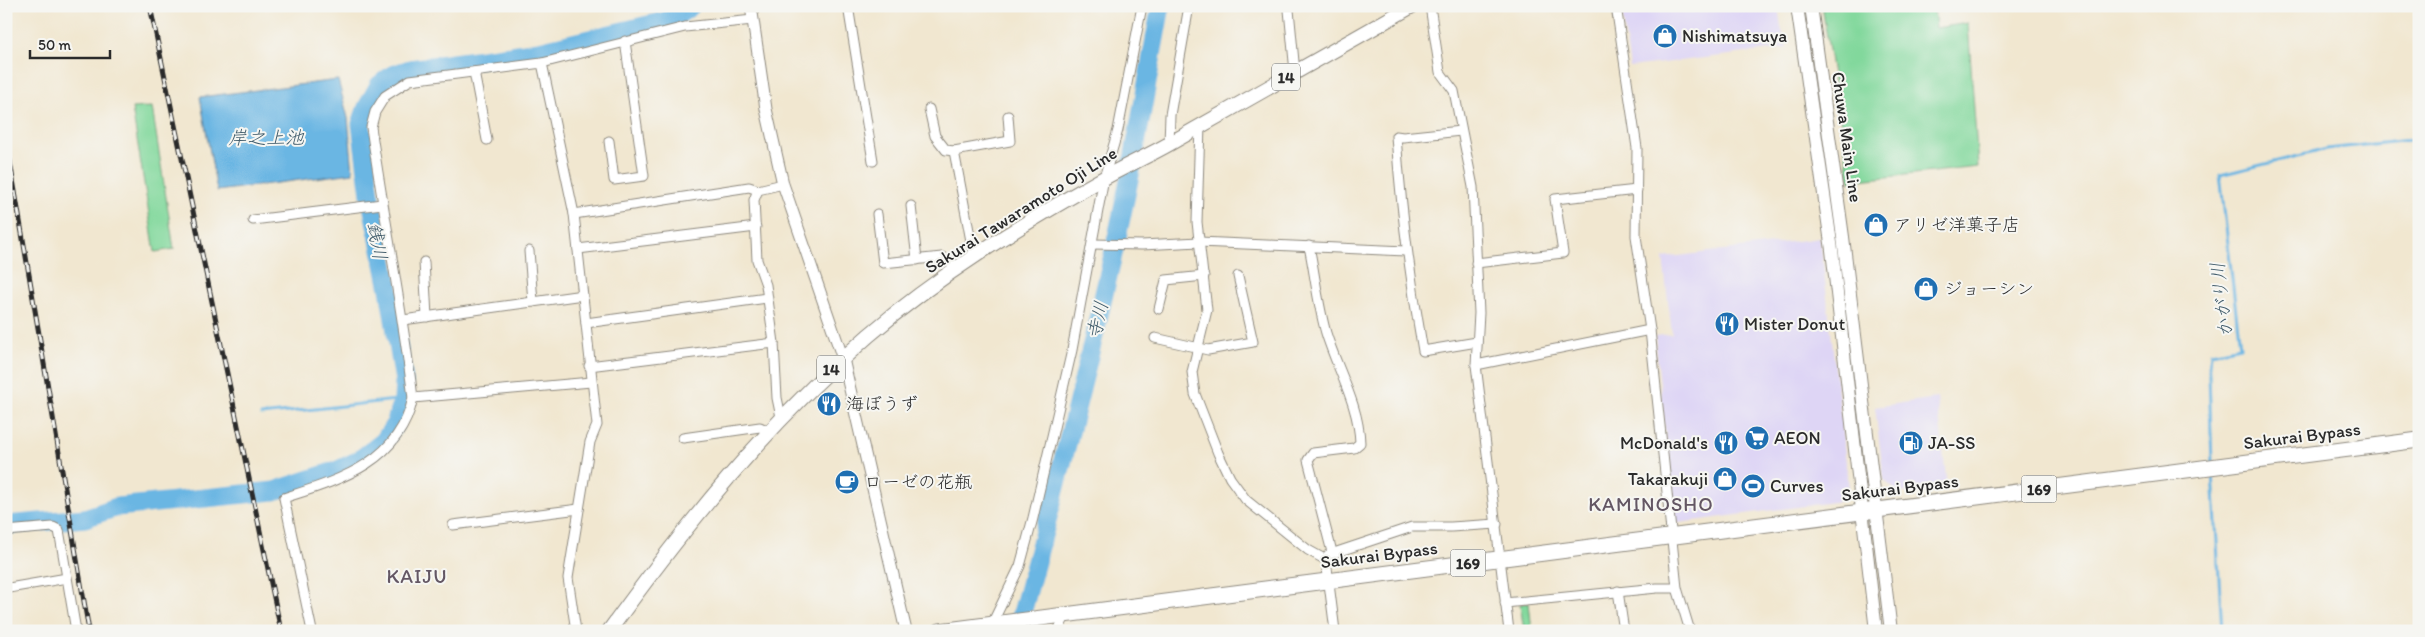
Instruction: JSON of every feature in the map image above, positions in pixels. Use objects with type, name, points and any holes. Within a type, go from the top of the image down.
[{"type":"highway","name":"Sakurai Bypass","points":[[940,631],[993,626],[1329,580],[2419,440]]},
{"type":"main road","name":"Sakurai Tawaramoto Oji Line","points":[[609,631],[669,548],[768,431],[874,332],[958,267],[974,257],[1108,176],[1412,6]]},
{"type":"main road","name":"Chuwa Main Line","points":[[1797,6],[1870,511],[1890,631]]},
{"type":"main road","name":"Chuwa Main Line","points":[[1811,6],[1843,237],[1870,511],[1876,631]]},
{"type":"street","points":[[751,6],[766,109],[783,184],[843,359],[906,631]]},
{"type":"street","points":[[848,6],[873,161]]},
{"type":"street","points":[[993,626],[1020,566],[1034,518],[1118,130],[1142,6]]},
{"type":"street","points":[[1164,146],[1189,6]]},
{"type":"street","points":[[1430,6],[1440,72],[1454,91],[1476,210],[1476,263],[1479,313],[1476,365],[1489,483],[1502,558],[1509,631]]},
{"type":"street","points":[[1616,6],[1637,148],[1636,236],[1650,330],[1677,588],[1690,631]]},
{"type":"street","points":[[1289,10],[1295,72]]},
{"type":"street","points":[[312,631],[284,498],[340,480],[370,463],[395,439],[410,411],[413,398],[403,320],[381,204],[371,127],[375,112],[385,96],[410,80],[542,63],[685,26],[753,20]]},
{"type":"street","points":[[609,141],[614,180],[644,176],[625,41]]},
{"type":"street","points":[[542,63],[574,214],[589,366],[597,425],[590,442],[568,578],[576,631]]},
{"type":"street","points":[[474,72],[487,140]]},
{"type":"street","points":[[929,109],[935,136],[946,150],[954,151],[1010,141],[1008,116]]},
{"type":"street","points":[[1200,125],[1197,222],[1207,310],[1192,372],[1195,394],[1218,453],[1230,478],[1246,500],[1308,550],[1329,556],[1412,527],[1497,524]]},
{"type":"street","points":[[1461,132],[1396,136],[1406,251],[1423,351],[1477,342]]},
{"type":"street","points":[[954,151],[974,257]]},
{"type":"street","points":[[574,214],[749,187],[758,190],[783,184]]},
{"type":"street","points":[[758,190],[754,200],[758,260],[766,285],[774,343],[777,398],[781,418]]},
{"type":"street","points":[[1476,263],[1563,253],[1555,200],[1637,190]]},
{"type":"street","points":[[253,220],[381,204]]},
{"type":"street","points":[[910,206],[917,260]]},
{"type":"street","points":[[876,214],[883,263],[942,257],[958,267]]},
{"type":"street","points":[[578,249],[756,227]]},
{"type":"street","points":[[1093,244],[1142,245],[1199,242],[1309,246],[1363,251],[1406,251]]},
{"type":"street","points":[[1309,246],[1326,332],[1360,433],[1360,443],[1354,448],[1313,453],[1308,460],[1329,556],[1329,580],[1335,631]]},
{"type":"street","points":[[529,251],[534,302]]},
{"type":"street","points":[[424,262],[427,317]]},
{"type":"street","points":[[1159,309],[1166,280],[1204,276]]},
{"type":"street","points":[[1156,338],[1208,350],[1253,342],[1238,276]]},
{"type":"street","points":[[403,320],[583,295]]},
{"type":"street","points":[[586,323],[767,298]]},
{"type":"street","points":[[1476,365],[1650,330]]},
{"type":"street","points":[[589,366],[774,343]]},
{"type":"street","points":[[413,398],[592,382]]},
{"type":"street","points":[[683,438],[760,427],[768,431]]},
{"type":"street","points":[[453,525],[580,509]]},
{"type":"street","points":[[6,531],[53,527],[59,530],[76,631]]},
{"type":"street","points":[[9,588],[67,578]]},
{"type":"street","points":[[1505,603],[1618,591],[1677,588]]},
{"type":"street","points":[[1618,591],[1624,631]]},
{"type":"street","points":[[1058,631],[1063,615]]},
{"type":"shaded area","points":[[1621,6],[1778,6],[1787,48],[1630,67]]},
{"type":"shaded area","name":"AEON","points":[[1820,238],[1849,488],[1841,501],[1678,523],[1674,519],[1655,336],[1672,334],[1663,258]]},
{"type":"shaded area","name":"JA-SS","points":[[1937,398],[1947,487],[1899,493],[1884,480],[1875,407]]},
{"type":"green space","points":[[1822,6],[1934,6],[1936,28],[1968,23],[1978,167],[1850,181]]},
{"type":"green space","points":[[152,107],[174,249],[155,252],[132,108]]},
{"type":"green space","points":[[1529,603],[1532,631],[1524,631],[1520,604]]},
{"type":"water","name":"岸之上池","points":[[338,80],[348,118],[353,173],[217,191],[200,97]]},
{"type":"waterway","name":"銭川","points":[[6,525],[85,518],[117,507],[274,491],[338,470],[359,460],[384,441],[395,424],[403,400],[404,381],[389,289],[370,195],[361,124],[367,107],[379,85],[392,75],[410,69],[539,51],[661,22],[674,18],[691,6]]},
{"type":"waterway","name":"寺川","points":[[1017,631],[1061,469],[1102,305],[1131,171],[1161,6]]},
{"type":"waterway","name":"かがり川","points":[[2212,463],[2209,375],[2211,353],[2240,347],[2220,175],[2327,149],[2419,139]]},
{"type":"waterway","points":[[261,415],[396,400]]},
{"type":"waterway","name":"かがり川","points":[[2213,472],[2222,631]]},
{"type":"railway","points":[[150,6],[281,631]]},
{"type":"railway","points":[[6,138],[89,631]]},
{"type":"place","name":"Nishimatsuya","points":[[1665,36]]},
{"type":"place","name":"アリゼ洋菓子店","points":[[1876,225]]},
{"type":"place","name":"ジョーシン","points":[[1926,289]]},
{"type":"place","name":"Mister Donut","points":[[1727,324]]},
{"type":"place","name":"海ぼうず","points":[[829,404]]},
{"type":"place","name":"AEON","points":[[1757,438]]},
{"type":"place","name":"McDonald's","points":[[1726,443]]},
{"type":"place","name":"JA-SS","points":[[1911,443]]},
{"type":"place","name":"Takarakuji","points":[[1725,479]]},
{"type":"place","name":"ローゼの花瓶","points":[[847,482]]},
{"type":"place","name":"Curves","points":[[1753,486]]},
{"type":"district","name":"KAMINOSHO","points":[[1651,504]]},
{"type":"district","name":"KAIJU","points":[[417,576]]}]
